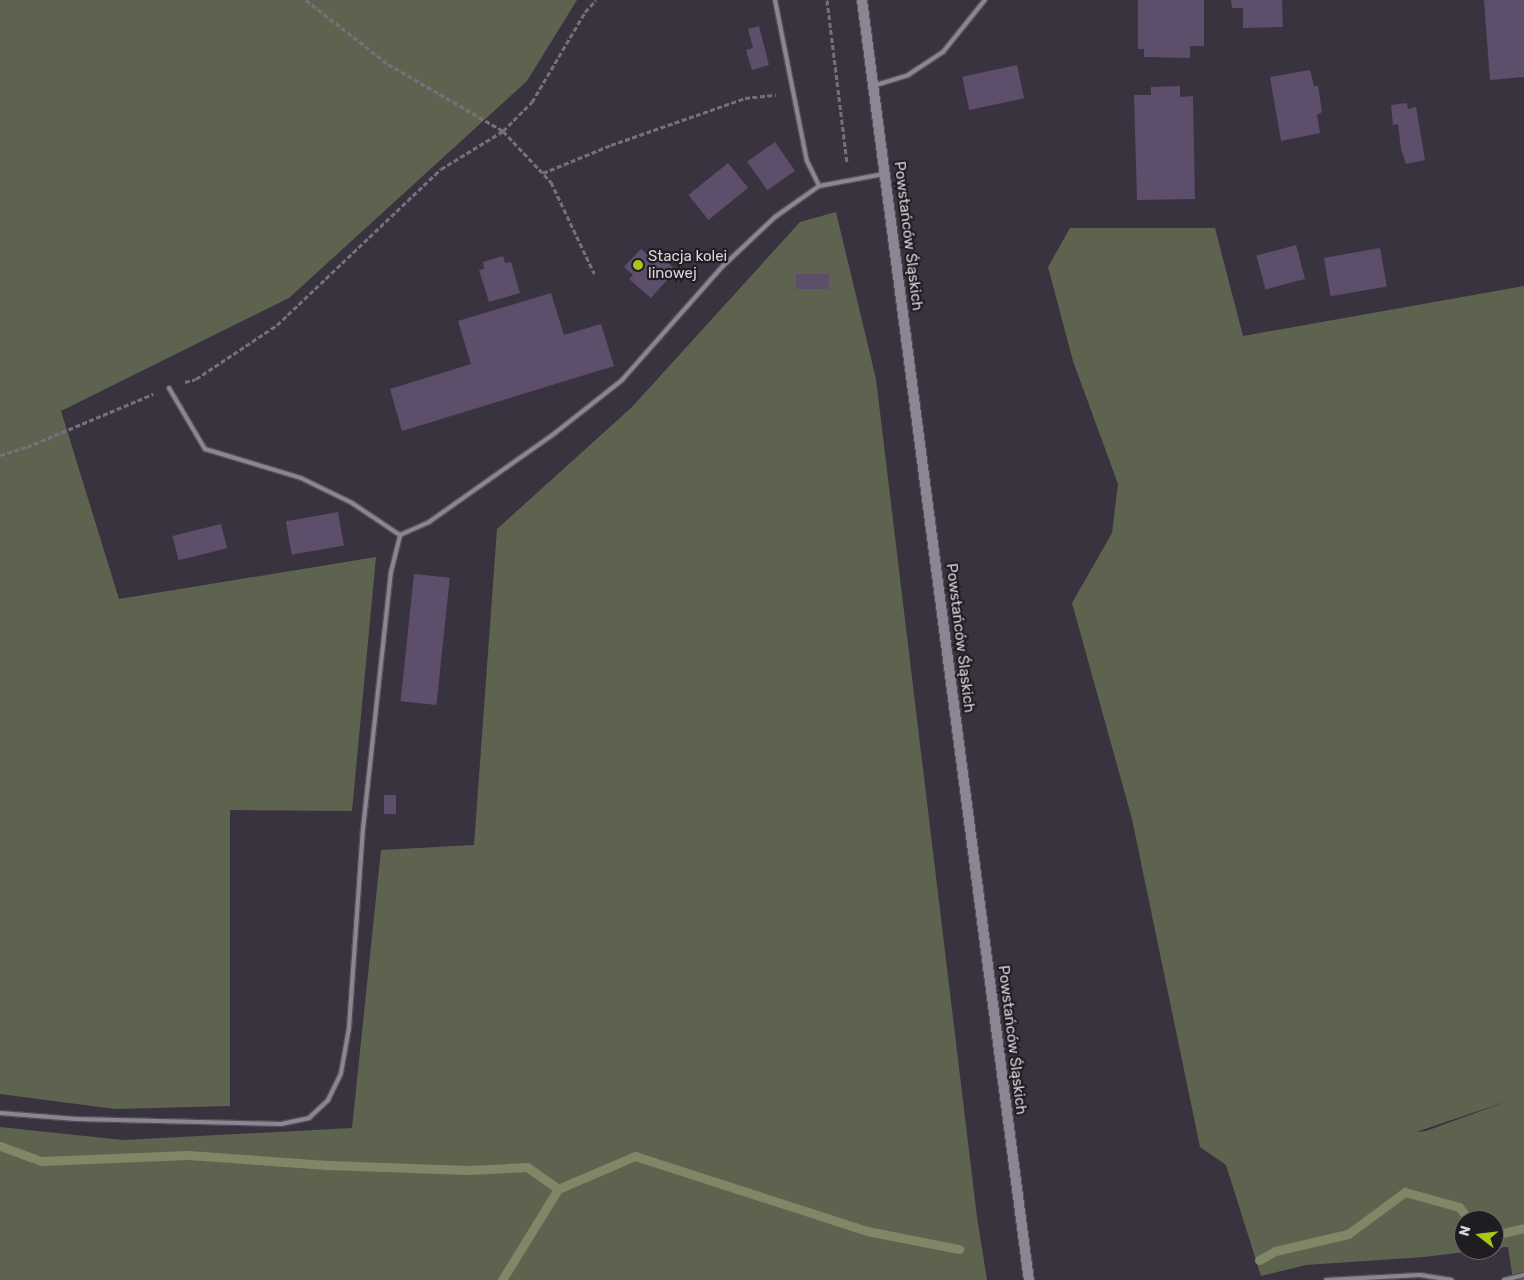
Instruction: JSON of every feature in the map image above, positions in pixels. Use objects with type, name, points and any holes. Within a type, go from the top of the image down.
[{"type":"street","name":"Powstańców Śląskich","points":[[862,0],[1029,1280]]},
{"type":"lane","points":[[775,0],[807,161],[820,186]]},
{"type":"lane","points":[[873,86],[908,75],[943,52],[985,0]]},
{"type":"lane","points":[[400,535],[429,522],[555,433],[622,380],[723,266],[774,217],[820,186],[885,174]]},
{"type":"lane","points":[[169,388],[205,449],[301,478],[352,504],[400,535]]},
{"type":"lane","points":[[0,1113],[76,1119],[281,1124],[309,1118],[328,1100],[341,1073],[349,1028],[363,829],[391,572],[400,535]]},
{"type":"lane","points":[[1326,1280],[1420,1275],[1452,1280]]},
{"type":"lane","points":[[1504,1280],[1524,1276]]},
{"type":"path","points":[[306,0],[388,64],[503,131],[551,182],[594,273]]},
{"type":"path","points":[[0,455],[27,447],[169,388],[196,379],[277,325],[442,169],[503,131],[532,102],[584,12],[596,0]]},
{"type":"path","points":[[827,0],[849,180]]},
{"type":"path","points":[[543,173],[611,145],[745,98],[793,92]]},
{"type":"green space","points":[[0,0],[577,0],[527,81],[289,298],[61,411],[119,599],[376,557],[352,811],[230,810],[230,1106],[115,1109],[0,1094]]},
{"type":"green space","points":[[836,212],[876,379],[977,1217],[987,1280],[0,1280],[0,1127],[123,1140],[352,1128],[381,850],[474,845],[497,529],[632,407],[800,222]]},
{"type":"green space","points":[[1070,228],[1215,228],[1243,336],[1524,286],[1524,1280],[1513,1280],[1508,1247],[1504,1247],[1504,1210],[1454,1210],[1454,1253],[1306,1265],[1261,1276],[1226,1165],[1200,1147],[1132,819],[1072,603],[1112,533],[1118,484],[1073,361],[1048,267]],"holes":[[[1511,1100],[1426,1131],[1416,1132]]]},
{"type":"building","points":[[1138,0],[1204,0],[1204,46],[1190,46],[1190,58],[1144,57],[1144,49],[1138,49]]},
{"type":"building","points":[[1231,0],[1282,0],[1283,27],[1243,28],[1243,8],[1232,8]]},
{"type":"building","points":[[1484,0],[1524,0],[1524,77],[1490,80]]},
{"type":"building","points":[[759,26],[769,65],[752,70],[746,50],[753,48],[748,29]]},
{"type":"building","points":[[1017,65],[1024,98],[969,110],[962,77]]},
{"type":"building","points":[[1310,70],[1314,86],[1318,86],[1322,112],[1317,115],[1320,133],[1281,141],[1270,77]]},
{"type":"building","points":[[1180,86],[1180,97],[1193,96],[1195,199],[1137,200],[1134,95],[1151,95],[1151,87]]},
{"type":"building","points":[[1407,103],[1408,109],[1416,107],[1425,160],[1406,164],[1401,149],[1398,124],[1393,125],[1391,105]]},
{"type":"building","points":[[775,142],[795,171],[767,190],[747,162]]},
{"type":"building","points":[[728,163],[748,188],[709,220],[688,195]]},
{"type":"building","points":[[1296,245],[1305,279],[1265,289],[1256,256]]},
{"type":"building","points":[[1380,248],[1387,286],[1331,296],[1324,258]]},
{"type":"building","points":[[641,249],[650,257],[655,251],[676,270],[651,298],[629,279],[633,275],[624,267]]},
{"type":"building","points":[[503,256],[505,263],[511,262],[520,293],[489,302],[479,270],[484,269],[483,262]]},
{"type":"building","points":[[796,274],[829,274],[829,289],[796,289]]},
{"type":"building","points":[[551,293],[564,335],[601,324],[614,366],[402,431],[390,389],[471,364],[458,321]]},
{"type":"building","points":[[338,512],[344,545],[292,555],[286,521]]},
{"type":"building","points":[[221,524],[227,548],[179,560],[172,536]]},
{"type":"building","points":[[414,574],[450,578],[436,705],[401,701]]},
{"type":"building","points":[[384,795],[396,795],[396,814],[384,814]]},
{"type":"waterway","points":[[0,1146],[41,1161],[188,1155],[327,1165],[468,1170],[527,1167],[558,1189]]},
{"type":"waterway","points":[[502,1280],[558,1189],[635,1156],[867,1231],[959,1249]]},
{"type":"waterway","points":[[1259,1260],[1275,1251],[1348,1234],[1405,1192],[1459,1207],[1461,1210]]},
{"type":"waterway","points":[[1504,1233],[1524,1228]]},
{"type":"place","name":"Stacja kolei linowej","points":[[638,265]]}]
